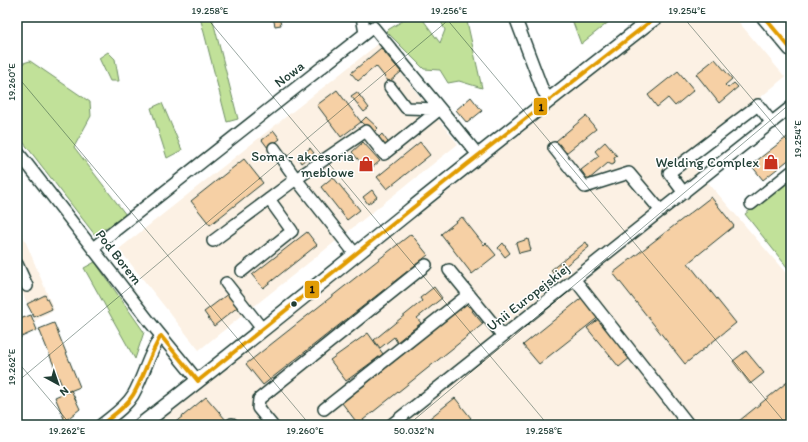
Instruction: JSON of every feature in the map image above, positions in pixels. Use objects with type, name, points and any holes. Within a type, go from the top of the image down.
[{"type":"main road","points":[[764,17],[791,49]]},
{"type":"main road","points":[[141,425],[263,330],[356,254],[652,19]]},
{"type":"street","points":[[362,17],[365,32],[373,27],[479,156]]},
{"type":"street","points":[[515,17],[543,91],[550,100]]},
{"type":"street","name":"Nowa","points":[[93,248],[365,32]]},
{"type":"street","points":[[390,87],[406,108],[440,109]]},
{"type":"street","points":[[684,193],[669,173],[758,106],[772,123]]},
{"type":"street","name":"Unii Europejskiej","points":[[391,425],[661,212],[791,107]]},
{"type":"street","points":[[213,241],[296,179],[366,131],[384,154],[440,109]]},
{"type":"street","points":[[274,148],[296,179],[356,254]]},
{"type":"street","points":[[554,148],[585,187],[629,173],[661,212]]},
{"type":"street","name":"Pod Borem","points":[[17,151],[161,336],[198,381]]},
{"type":"street","points":[[751,204],[791,172]]},
{"type":"street","points":[[242,271],[292,231],[269,199]]},
{"type":"street","points":[[17,264],[27,286]]},
{"type":"street","points":[[272,425],[258,408],[259,399],[426,265]]},
{"type":"street","points":[[449,270],[503,336]]},
{"type":"street","points":[[575,280],[689,425]]},
{"type":"street","points":[[226,282],[263,330]]},
{"type":"street","points":[[324,409],[469,294]]},
{"type":"street","points":[[101,425],[122,408],[132,396],[150,355],[161,336]]},
{"type":"shaded area","points":[[730,17],[737,20],[785,77],[687,158],[791,279],[791,425],[153,425],[666,18]]},
{"type":"shaded area","points":[[378,44],[458,144],[199,350],[119,249]]},
{"type":"shaded area","points":[[17,221],[54,310],[35,321],[17,281]]},
{"type":"green space","points":[[200,17],[212,17],[238,119],[227,122]]},
{"type":"green space","points":[[409,17],[421,17],[440,43],[445,30],[439,17],[466,17],[482,88],[459,81],[448,83],[440,70],[424,69],[386,31]]},
{"type":"green space","points":[[571,17],[609,17],[610,21],[581,44]]},
{"type":"green space","points":[[108,52],[115,59],[119,81],[110,81],[99,58]]},
{"type":"green space","points":[[30,61],[90,102],[91,116],[74,147],[126,215],[95,235],[17,134],[17,103],[19,101],[17,98],[17,65]]},
{"type":"green space","points":[[162,103],[182,150],[167,158],[151,108]]},
{"type":"green space","points":[[791,179],[791,272],[745,214]]},
{"type":"green space","points":[[95,262],[144,332],[135,359],[84,268]]},
{"type":"building","points":[[273,17],[279,17],[281,25],[275,26]]},
{"type":"building","points":[[381,48],[401,72],[389,82],[376,66],[358,81],[351,73]]},
{"type":"building","points":[[715,59],[732,79],[725,85],[728,88],[734,83],[738,87],[719,103],[696,74]]},
{"type":"building","points":[[678,71],[694,90],[675,106],[668,98],[657,107],[648,95]]},
{"type":"building","points":[[337,90],[361,122],[341,137],[317,105]]},
{"type":"building","points":[[357,92],[369,108],[364,112],[351,96]]},
{"type":"building","points":[[471,97],[482,111],[467,123],[456,110]]},
{"type":"building","points":[[586,116],[596,129],[566,153],[556,141]]},
{"type":"building","points":[[366,117],[378,128],[373,133],[361,122]]},
{"type":"building","points":[[274,131],[280,139],[268,148],[262,140]]},
{"type":"building","points":[[382,134],[390,145],[386,148],[378,138]]},
{"type":"building","points":[[791,134],[791,158],[763,180],[751,165]]},
{"type":"building","points":[[363,142],[380,161],[368,171],[352,152]]},
{"type":"building","points":[[420,142],[430,155],[387,189],[377,177]]},
{"type":"building","points":[[605,142],[617,156],[614,158],[614,164],[612,165],[608,163],[588,180],[581,170],[599,156],[595,151]]},
{"type":"building","points":[[310,148],[314,153],[301,163],[298,158]]},
{"type":"building","points":[[244,159],[263,183],[210,225],[191,201]]},
{"type":"building","points":[[333,177],[360,210],[347,220],[321,187]]},
{"type":"building","points":[[372,190],[377,197],[368,204],[363,197]]},
{"type":"building","points":[[711,197],[734,226],[688,263],[736,323],[685,364],[613,273]]},
{"type":"building","points":[[462,217],[484,245],[486,243],[496,255],[472,274],[441,234]]},
{"type":"building","points":[[307,232],[317,245],[263,288],[252,275]]},
{"type":"building","points":[[411,234],[428,255],[263,385],[246,364]]},
{"type":"building","points":[[528,239],[531,250],[519,253],[516,243]]},
{"type":"building","points":[[586,242],[589,247],[554,275],[551,270]]},
{"type":"building","points":[[503,243],[510,253],[505,257],[498,248]]},
{"type":"building","points":[[434,287],[442,298],[417,318],[421,323],[397,342],[394,337],[380,348],[374,340],[422,301],[420,298]]},
{"type":"building","points":[[229,293],[239,306],[214,326],[204,312]]},
{"type":"building","points":[[45,295],[52,309],[34,317],[27,304]]},
{"type":"building","points":[[584,296],[600,316],[539,364],[523,345]]},
{"type":"building","points":[[466,304],[469,307],[471,305],[475,309],[472,311],[483,324],[358,424],[342,403]]},
{"type":"building","points":[[31,315],[37,330],[17,339],[17,320]]},
{"type":"building","points":[[600,318],[631,357],[619,367],[587,328]]},
{"type":"building","points":[[54,323],[80,387],[65,393],[39,329]]},
{"type":"building","points":[[368,333],[383,354],[346,381],[330,360]]},
{"type":"building","points":[[746,351],[764,373],[750,384],[733,361]]},
{"type":"building","points":[[791,379],[791,425],[734,425]]},
{"type":"building","points":[[71,390],[80,409],[65,421],[55,397]]},
{"type":"building","points":[[206,397],[226,420],[220,425],[172,425]]},
{"type":"building","points":[[455,398],[471,418],[463,425],[421,425]]},
{"type":"transit line","name":"1","points":[[198,381],[466,165],[656,17]]},
{"type":"transit line","name":"1","points":[[764,17],[791,49]]},
{"type":"transit line","name":"1","points":[[161,336],[198,381]]},
{"type":"transit line","name":"1","points":[[101,425],[130,400],[161,336]]},
{"type":"place","name":"Welding Complex","points":[[771,162]]},
{"type":"place","name":"Soma - akcesoria meblowe","points":[[366,164]]}]
